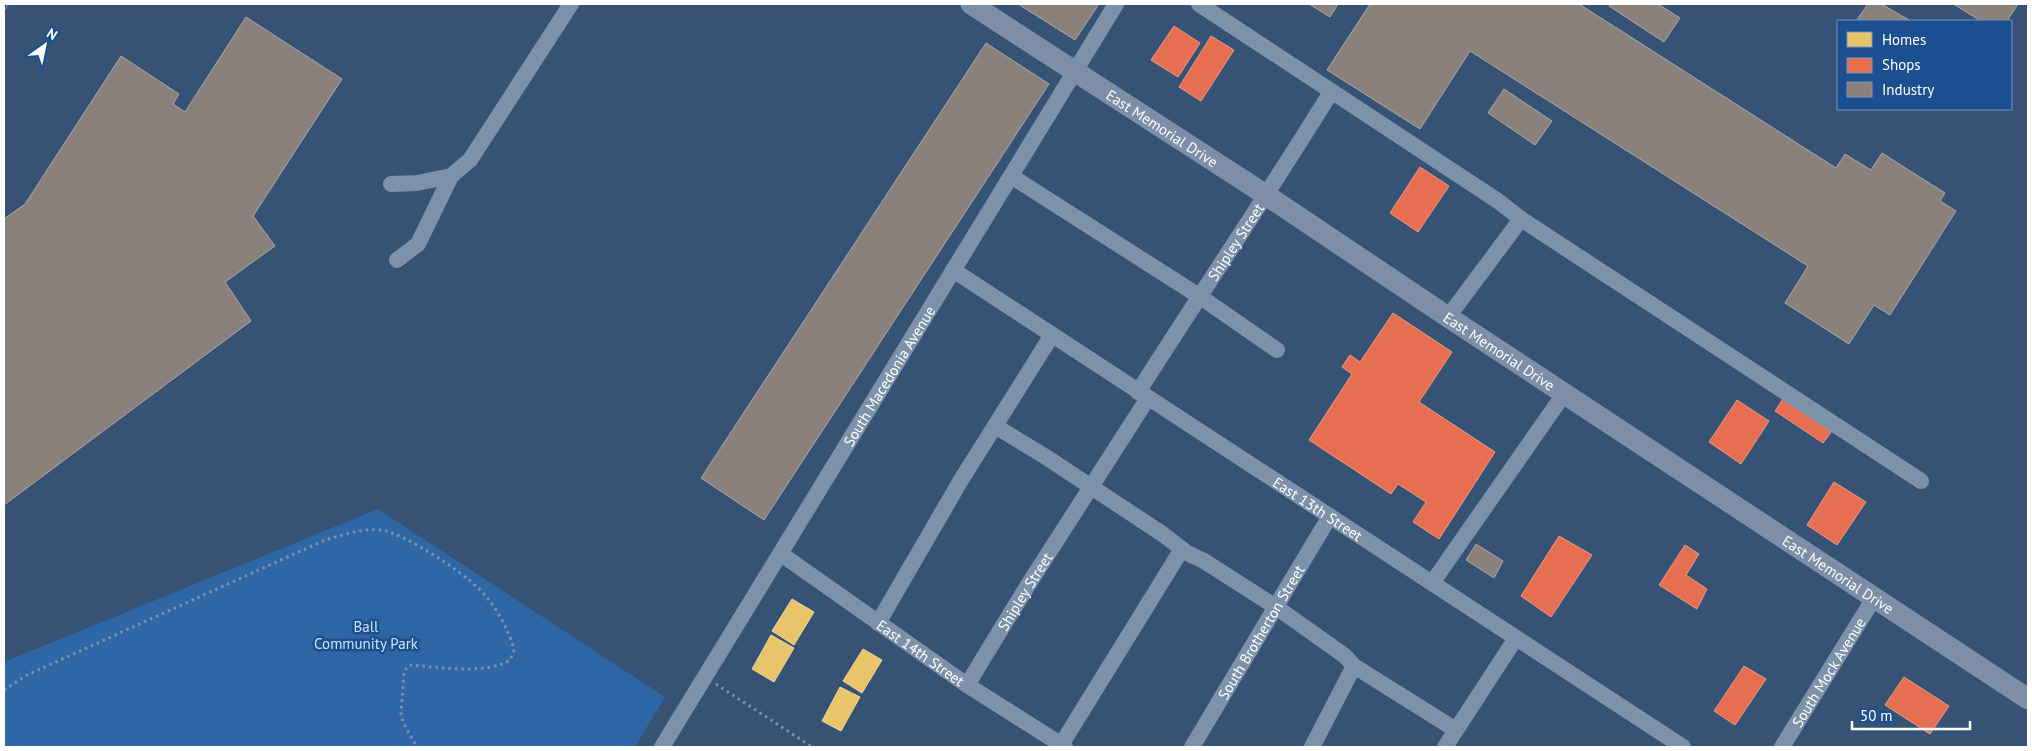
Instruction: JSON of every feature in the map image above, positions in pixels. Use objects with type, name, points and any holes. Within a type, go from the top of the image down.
[{"type":"main road","name":"East Memorial Drive","points":[[971,4],[1266,195],[1564,394],[2028,699]]},
{"type":"street","points":[[397,260],[418,244],[451,176],[470,160],[572,4]]},
{"type":"street","name":"South Macedonia Avenue","points":[[662,747],[1116,4]]},
{"type":"street","points":[[1198,4],[1498,201],[1521,219],[1921,480]]},
{"type":"street","name":"Shipley Street","points":[[967,684],[1091,487],[1200,296],[1331,92]]},
{"type":"street","points":[[391,184],[417,183],[451,176]]},
{"type":"street","points":[[1010,176],[1200,296],[1277,350]]},
{"type":"street","points":[[1448,317],[1521,219]]},
{"type":"street","name":"East 13th Street","points":[[953,270],[1683,747]]},
{"type":"street","points":[[878,623],[961,480],[1052,335]]},
{"type":"street","points":[[1432,583],[1564,394]]},
{"type":"street","points":[[995,426],[1091,487],[1182,549],[1276,607],[1345,656],[1354,666],[1456,730]]},
{"type":"street","name":"South Brotherton Street","points":[[1192,747],[1330,516]]},
{"type":"street","points":[[1063,746],[1182,549]]},
{"type":"street","name":"East 14th Street","points":[[781,554],[967,684],[1063,746]]},
{"type":"street","name":"South Mock Avenue","points":[[1782,747],[1874,598]]},
{"type":"street","points":[[1445,747],[1516,638]]},
{"type":"street","points":[[1312,747],[1354,666]]},
{"type":"path","points":[[4,690],[27,675],[325,540],[354,532],[383,530],[407,539],[479,589],[508,633],[514,650],[510,660],[499,666],[450,669],[411,664],[408,666],[404,672],[401,714],[406,729],[417,747]]},
{"type":"path","points":[[705,677],[812,747]]},
{"type":"green space","name":"Ball Community Park","points":[[378,509],[665,697],[635,747],[4,747],[4,662]]},
{"type":"building: Homes","points":[[792,599],[814,612],[794,645],[772,631]]},
{"type":"building: Homes","points":[[771,635],[794,648],[774,682],[752,669]]},
{"type":"building: Homes","points":[[863,649],[882,660],[862,693],[843,681]]},
{"type":"building: Homes","points":[[840,687],[860,697],[841,731],[822,721]]},
{"type":"building: Shops","points":[[1174,26],[1200,43],[1178,77],[1151,60]]},
{"type":"building: Shops","points":[[1211,36],[1234,50],[1201,101],[1179,87]]},
{"type":"building: Shops","points":[[1420,167],[1449,186],[1418,232],[1390,213]]},
{"type":"building: Shops","points":[[1393,313],[1452,352],[1419,402],[1495,452],[1439,539],[1413,522],[1426,502],[1398,484],[1391,494],[1309,440],[1352,374],[1342,367],[1350,355],[1360,362]]},
{"type":"building: Shops","points":[[1783,399],[1831,432],[1823,443],[1775,411]]},
{"type":"building: Shops","points":[[1737,400],[1769,421],[1741,464],[1709,442]]},
{"type":"building: Shops","points":[[1834,482],[1866,502],[1837,545],[1807,525]]},
{"type":"building: Shops","points":[[1559,536],[1592,555],[1551,617],[1521,596]]},
{"type":"building: Shops","points":[[1685,545],[1699,554],[1686,575],[1707,589],[1697,609],[1659,585]]},
{"type":"building: Shops","points":[[1744,666],[1766,679],[1735,725],[1714,711]]},
{"type":"building: Shops","points":[[1904,677],[1949,706],[1930,734],[1885,705]]},
{"type":"building: Industry","points":[[1018,4],[1099,4],[1075,40]]},
{"type":"building: Industry","points":[[1309,4],[1338,4],[1330,17]]},
{"type":"building: Industry","points":[[1370,4],[1579,4],[1836,168],[1845,154],[1871,170],[1882,153],[1945,193],[1940,201],[1956,211],[1890,315],[1874,305],[1849,344],[1785,303],[1808,266],[1470,51],[1420,129],[1327,70]]},
{"type":"building: Industry","points":[[1611,4],[1658,4],[1680,18],[1664,42],[1609,6]]},
{"type":"building: Industry","points":[[1868,4],[1881,4],[1909,20],[1857,20]]},
{"type":"building: Industry","points":[[2018,4],[2008,20],[1979,20],[1955,5]]},
{"type":"building: Industry","points":[[246,17],[342,79],[253,216],[275,246],[225,282],[251,321],[4,505],[4,219],[25,204],[121,56],[179,94],[173,104],[185,112]]},
{"type":"building: Industry","points":[[986,43],[1049,84],[764,520],[701,478]]},
{"type":"building: Industry","points":[[1504,89],[1552,121],[1535,145],[1488,113]]},
{"type":"building: Industry","points":[[1476,544],[1503,561],[1494,578],[1466,560]]}]
